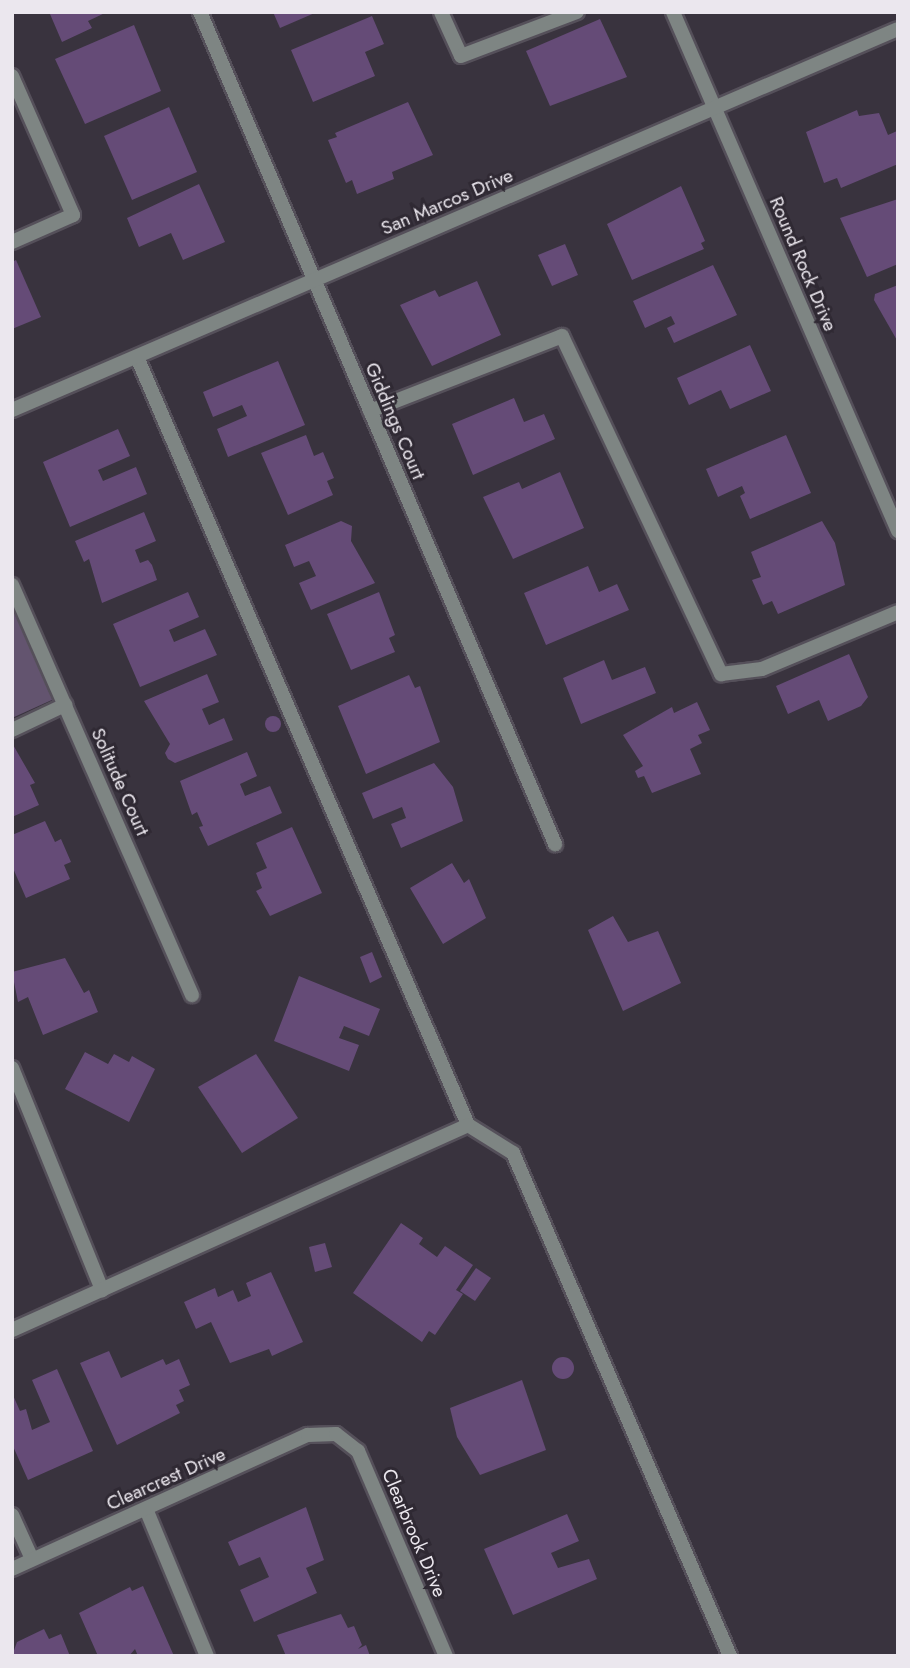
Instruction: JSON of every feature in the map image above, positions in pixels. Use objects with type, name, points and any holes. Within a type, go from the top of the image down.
[{"type":"street","name":"Giddings Court","points":[[200,12],[555,844]]},
{"type":"street","points":[[441,12],[461,56],[577,12]]},
{"type":"street","name":"Round Rock Drive","points":[[673,12],[898,531]]},
{"type":"street","name":"San Marcos Drive","points":[[12,410],[898,29]]},
{"type":"street","points":[[12,76],[73,215],[12,242]]},
{"type":"street","points":[[370,411],[562,336],[721,674],[762,669],[898,612]]},
{"type":"street","points":[[137,357],[468,1125],[513,1153],[730,1656]]},
{"type":"street","name":"Solitude Court","points":[[12,585],[192,995]]},
{"type":"street","points":[[12,730],[65,705]]},
{"type":"street","points":[[12,1068],[102,1290]]},
{"type":"street","points":[[12,1330],[468,1125]]},
{"type":"street","name":"Clearcrest Drive","points":[[12,1569],[308,1435],[336,1434]]},
{"type":"street","name":"Clearbrook Drive","points":[[336,1434],[358,1451],[446,1656]]},
{"type":"street","points":[[146,1509],[207,1656]]},
{"type":"street","points":[[12,1515],[32,1559]]},
{"type":"shaded area","points":[[12,604],[54,699],[12,718]]},
{"type":"building","points":[[107,12],[88,21],[92,28],[62,42],[50,14]]},
{"type":"building","points":[[273,12],[317,12],[280,28]]},
{"type":"building","points":[[372,16],[384,44],[365,52],[375,76],[313,102],[291,50]]},
{"type":"building","points":[[600,19],[627,77],[550,106],[526,51]]},
{"type":"building","points":[[134,25],[161,91],[85,124],[55,59]]},
{"type":"building","points":[[408,102],[433,155],[392,172],[394,179],[357,194],[352,180],[346,183],[328,140],[337,137],[335,133]]},
{"type":"building","points":[[169,107],[197,172],[132,200],[104,136]]},
{"type":"building","points":[[857,110],[859,116],[879,113],[888,135],[897,131],[898,164],[841,188],[837,178],[824,183],[806,132]]},
{"type":"building","points":[[199,184],[225,242],[183,260],[171,233],[139,247],[127,218]]},
{"type":"building","points":[[681,186],[705,241],[701,243],[704,249],[632,280],[607,224]]},
{"type":"building","points":[[898,199],[898,264],[867,277],[840,218]]},
{"type":"building","points":[[565,244],[578,275],[552,286],[538,255]]},
{"type":"building","points":[[16,260],[41,317],[12,329],[12,262]]},
{"type":"building","points":[[713,265],[737,315],[674,343],[667,328],[675,324],[671,316],[645,328],[633,301]]},
{"type":"building","points":[[477,281],[501,335],[432,366],[400,305],[435,290],[439,297]]},
{"type":"building","points":[[898,285],[898,342],[874,300],[875,294]]},
{"type":"building","points":[[750,345],[771,391],[730,409],[721,390],[689,405],[677,378]]},
{"type":"building","points":[[278,361],[305,425],[228,457],[217,429],[247,416],[242,405],[213,417],[203,392]]},
{"type":"building","points":[[514,398],[524,422],[544,414],[555,439],[473,475],[452,424]]},
{"type":"building","points":[[118,429],[130,456],[98,470],[103,481],[136,467],[147,494],[70,527],[43,462]]},
{"type":"building","points":[[306,435],[314,456],[323,452],[334,478],[327,481],[333,495],[288,515],[261,453]]},
{"type":"building","points":[[786,435],[811,493],[750,519],[740,496],[745,493],[742,486],[718,497],[706,469]]},
{"type":"building","points":[[560,472],[584,528],[513,559],[483,497],[519,482],[522,489]]},
{"type":"building","points":[[144,512],[156,541],[135,550],[140,563],[148,560],[152,565],[157,580],[102,603],[89,559],[84,562],[75,541]]},
{"type":"building","points":[[341,521],[352,526],[351,541],[375,583],[311,610],[299,583],[316,576],[309,561],[294,567],[285,545]]},
{"type":"building","points":[[822,521],[835,543],[845,585],[778,614],[772,601],[763,605],[752,580],[761,577],[751,552]]},
{"type":"building","points":[[588,566],[599,592],[617,584],[629,610],[546,645],[524,593]]},
{"type":"building","points":[[188,592],[199,617],[169,630],[174,642],[205,629],[217,655],[140,687],[113,624]]},
{"type":"building","points":[[379,592],[395,635],[389,638],[395,652],[351,670],[327,614]]},
{"type":"building","points":[[849,654],[868,697],[861,706],[828,721],[819,700],[788,714],[776,686]]},
{"type":"building","points":[[604,660],[612,680],[645,667],[656,693],[581,724],[563,678]]},
{"type":"building","points":[[207,674],[219,702],[202,709],[209,725],[224,718],[233,740],[175,763],[168,759],[165,753],[170,744],[144,701]]},
{"type":"building","points":[[409,675],[415,688],[420,686],[440,742],[366,774],[338,706]]},
{"type":"building","points":[[697,702],[710,730],[698,735],[702,743],[690,749],[701,774],[652,793],[644,776],[638,778],[635,771],[643,766],[623,735],[672,707],[674,713]]},
{"type":"building","points":[[273,716],[279,718],[279,730],[273,732],[267,730],[265,724],[267,718]]},
{"type":"building","points":[[12,743],[35,783],[30,785],[39,805],[12,817]]},
{"type":"building","points":[[247,752],[257,776],[240,784],[245,796],[270,786],[282,813],[208,846],[199,827],[203,826],[197,812],[192,815],[180,781]]},
{"type":"building","points":[[434,763],[453,787],[463,821],[401,848],[391,824],[406,818],[402,807],[373,819],[362,793]]},
{"type":"building","points":[[45,821],[55,842],[61,839],[71,862],[64,865],[70,879],[26,898],[12,866],[12,835]]},
{"type":"building","points":[[292,827],[322,893],[270,916],[256,891],[262,888],[256,873],[267,868],[256,843]]},
{"type":"building","points":[[452,863],[464,883],[469,879],[486,918],[443,944],[410,888]]},
{"type":"building","points":[[613,916],[628,942],[658,931],[681,983],[623,1011],[588,930]]},
{"type":"building","points":[[372,952],[382,977],[370,983],[360,957]]},
{"type":"building","points":[[65,958],[84,993],[89,990],[98,1012],[43,1035],[28,997],[18,1002],[12,972]]},
{"type":"building","points":[[299,976],[380,1009],[369,1036],[344,1026],[339,1038],[359,1045],[349,1071],[274,1041]]},
{"type":"building","points":[[85,1052],[108,1064],[114,1054],[129,1062],[132,1056],[155,1069],[129,1122],[65,1089]]},
{"type":"building","points":[[256,1054],[298,1118],[242,1153],[198,1087]]},
{"type":"building","points":[[401,1223],[423,1238],[419,1244],[437,1257],[445,1246],[473,1265],[456,1290],[463,1294],[435,1335],[429,1331],[422,1342],[353,1293]]},
{"type":"building","points":[[325,1243],[332,1267],[315,1272],[309,1247]]},
{"type":"building","points":[[476,1268],[491,1278],[475,1301],[460,1291]]},
{"type":"building","points":[[271,1272],[303,1342],[272,1356],[269,1349],[230,1363],[211,1322],[196,1329],[184,1302],[215,1288],[218,1297],[233,1290],[238,1302],[251,1296],[246,1283]]},
{"type":"building","points":[[109,1351],[121,1378],[163,1359],[166,1365],[179,1359],[190,1385],[179,1390],[184,1401],[176,1405],[180,1413],[117,1445],[80,1363]]},
{"type":"building","points":[[563,1357],[571,1360],[574,1368],[571,1376],[563,1379],[555,1376],[552,1368],[555,1360]]},
{"type":"building","points":[[57,1369],[93,1451],[28,1480],[12,1444],[12,1393],[20,1411],[26,1409],[32,1430],[50,1422],[32,1380]]},
{"type":"building","points":[[522,1380],[546,1450],[480,1475],[457,1437],[450,1408]]},
{"type":"building","points":[[306,1507],[324,1560],[306,1568],[317,1593],[254,1622],[240,1590],[269,1577],[260,1557],[239,1566],[228,1542]]},
{"type":"building","points":[[567,1514],[579,1541],[551,1553],[558,1568],[589,1559],[597,1579],[513,1615],[484,1549]]},
{"type":"building","points":[[143,1586],[174,1656],[138,1656],[135,1649],[129,1656],[98,1656],[79,1613],[130,1587],[132,1591]]},
{"type":"building","points":[[341,1614],[348,1628],[354,1626],[362,1645],[358,1649],[366,1645],[370,1656],[286,1656],[277,1635]]},
{"type":"building","points":[[44,1629],[49,1639],[61,1634],[70,1656],[12,1656],[17,1642]]}]
